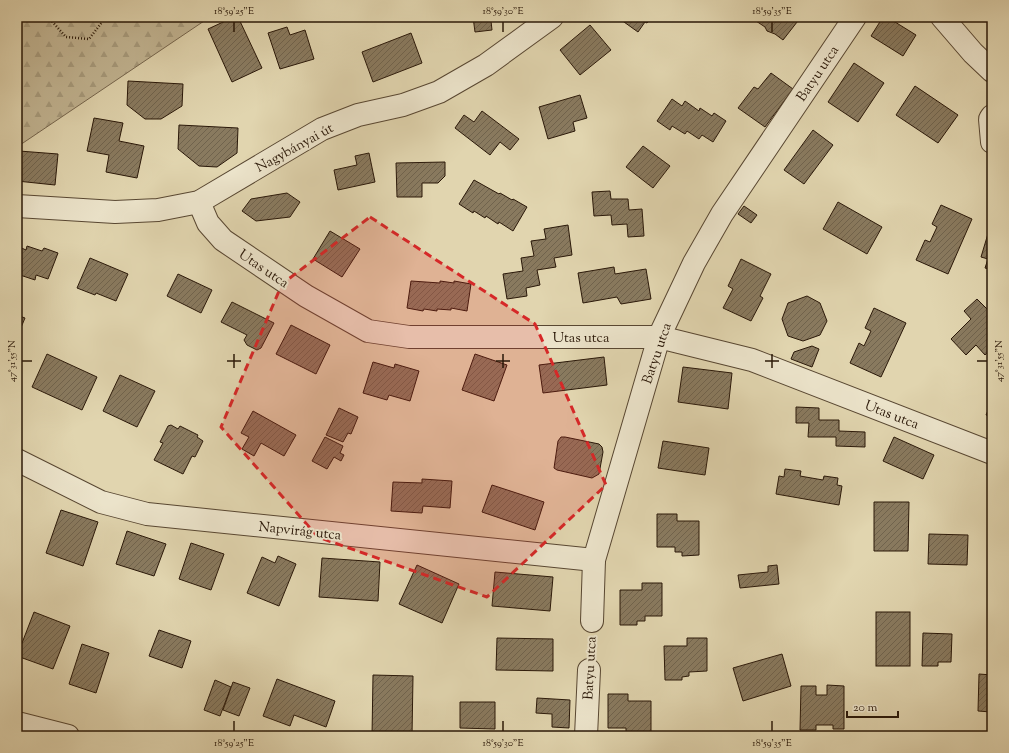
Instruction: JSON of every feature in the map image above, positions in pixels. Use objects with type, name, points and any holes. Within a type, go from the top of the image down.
[{"type":"street","name":"Nagybányai út","points":[[17,206],[115,212],[158,210],[199,202],[322,129],[358,115],[404,105],[439,92],[486,65],[552,17]]},
{"type":"street","name":"Batyu utca","points":[[592,621],[594,560],[659,337],[694,263],[722,214],[855,17]]},
{"type":"street","points":[[942,17],[992,71]]},
{"type":"street","points":[[992,116],[990,119],[992,142]]},
{"type":"street","name":"Utas utca","points":[[199,202],[208,222],[223,240],[306,296],[368,331],[410,337],[659,337],[752,360],[992,453]]},
{"type":"street","name":"Napvirág utca","points":[[17,460],[101,502],[147,514],[594,560]]},
{"type":"street","name":"Batyu utca","points":[[586,736],[589,670]]},
{"type":"street","points":[[17,723],[68,736]]},
{"type":"path","points":[[48,17],[66,37],[89,39],[106,17]]},
{"type":"path","name":"Batyu utca","points":[[589,670],[592,621]]},
{"type":"highlighted area","points":[[370,217],[535,324],[606,485],[487,597],[318,537],[221,427],[282,284]]},
{"type":"green space","points":[[17,17],[210,17],[17,147]]},
{"type":"building","points":[[234,17],[238,17],[262,68],[232,82],[208,29]]},
{"type":"building","points":[[473,17],[517,17],[491,21],[492,30],[475,32]]},
{"type":"building","points":[[617,17],[652,17],[647,23],[645,22],[638,32]]},
{"type":"building","points":[[759,17],[801,17],[783,40],[775,34],[767,31],[765,27],[756,21]]},
{"type":"building","points":[[883,17],[887,17],[916,35],[903,56],[871,36]]},
{"type":"building","points":[[590,25],[611,50],[580,75],[560,50]]},
{"type":"building","points":[[287,27],[290,35],[305,30],[314,59],[280,69],[268,33]]},
{"type":"building","points":[[411,33],[422,63],[373,82],[362,52]]},
{"type":"building","points":[[854,63],[884,83],[858,122],[828,102]]},
{"type":"building","points":[[771,73],[793,89],[765,127],[738,108],[754,87],[758,89]]},
{"type":"building","points":[[128,81],[183,84],[182,106],[161,119],[145,119],[127,105]]},
{"type":"building","points":[[915,86],[958,115],[938,143],[896,115]]},
{"type":"building","points":[[580,95],[587,118],[573,122],[575,131],[548,139],[539,107]]},
{"type":"building","points":[[672,99],[682,106],[685,101],[699,111],[700,108],[712,116],[714,113],[726,121],[713,142],[702,135],[699,139],[687,131],[685,134],[672,126],[670,130],[657,121]]},
{"type":"building","points":[[482,111],[519,139],[510,150],[500,142],[490,155],[455,128],[464,115],[474,122]]},
{"type":"building","points":[[94,118],[123,123],[119,141],[144,146],[137,178],[106,172],[109,155],[87,151]]},
{"type":"building","points":[[179,125],[238,128],[237,153],[217,167],[199,166],[178,149]]},
{"type":"building","points":[[813,130],[833,145],[804,184],[784,170]]},
{"type":"building","points":[[643,146],[670,166],[653,188],[626,167]]},
{"type":"building","points":[[19,151],[58,154],[55,185],[17,181]]},
{"type":"building","points":[[369,153],[375,182],[338,190],[334,170],[357,165],[355,156]]},
{"type":"building","points":[[445,162],[445,176],[438,183],[422,183],[422,197],[397,197],[396,163]]},
{"type":"building","points":[[474,180],[527,207],[513,231],[486,216],[485,218],[474,211],[473,213],[459,204]]},
{"type":"building","points":[[610,191],[611,199],[628,199],[629,210],[642,209],[644,236],[628,237],[627,224],[612,225],[611,215],[594,216],[592,192]]},
{"type":"building","points":[[287,193],[300,202],[290,217],[256,221],[242,211],[251,199]]},
{"type":"building","points":[[838,202],[882,227],[867,254],[823,229]]},
{"type":"building","points":[[941,205],[972,219],[948,274],[916,260],[925,240],[930,242],[937,227],[932,224]]},
{"type":"building","points":[[744,206],[757,215],[751,223],[738,214]]},
{"type":"building","points":[[568,225],[572,255],[554,258],[556,267],[537,270],[540,285],[526,288],[527,296],[507,299],[503,274],[523,271],[521,258],[534,256],[531,241],[546,239],[544,229]]},
{"type":"building","points":[[990,227],[992,228],[992,270],[985,268],[988,259],[981,257]]},
{"type":"building","points":[[330,231],[360,249],[342,277],[313,259]]},
{"type":"building","points":[[17,246],[26,250],[27,246],[42,251],[44,248],[58,253],[48,279],[36,275],[35,280],[20,275],[17,281]]},
{"type":"building","points":[[90,258],[128,274],[116,301],[96,293],[95,295],[77,288]]},
{"type":"building","points":[[741,259],[771,274],[760,296],[763,298],[751,321],[723,308],[733,289],[728,286]]},
{"type":"building","points":[[614,267],[615,274],[646,269],[651,299],[621,304],[617,297],[583,303],[578,273]]},
{"type":"building","points":[[178,274],[212,290],[201,313],[167,296]]},
{"type":"building","points":[[411,281],[440,283],[440,281],[454,283],[454,281],[471,284],[467,311],[451,308],[451,310],[437,309],[437,311],[424,309],[423,311],[407,308]]},
{"type":"building","points":[[807,296],[820,303],[827,321],[820,335],[803,341],[788,336],[782,319],[788,303]]},
{"type":"building","points":[[977,299],[992,314],[992,347],[985,355],[976,345],[966,355],[951,339],[971,319],[964,311]]},
{"type":"building","points":[[232,302],[274,323],[261,348],[257,350],[247,345],[244,340],[247,335],[221,322]]},
{"type":"building","points":[[874,308],[906,323],[881,377],[850,363],[859,343],[864,346],[871,331],[865,328]]},
{"type":"building","points":[[17,315],[25,318],[17,337]]},
{"type":"building","points":[[291,325],[330,345],[316,374],[276,354]]},
{"type":"building","points":[[812,346],[819,349],[812,367],[791,359],[794,352]]},
{"type":"building","points":[[47,354],[97,377],[82,410],[32,387]]},
{"type":"building","points":[[475,354],[507,365],[494,401],[462,390]]},
{"type":"building","points":[[604,357],[607,385],[543,393],[539,365]]},
{"type":"building","points":[[373,362],[394,368],[395,364],[419,371],[410,401],[389,395],[387,400],[363,393]]},
{"type":"building","points":[[683,367],[732,373],[728,409],[678,402]]},
{"type":"building","points":[[120,375],[155,391],[137,427],[103,411]]},
{"type":"building","points":[[992,401],[992,417],[986,415]]},
{"type":"building","points":[[796,407],[819,408],[819,420],[839,420],[839,431],[865,432],[865,447],[836,446],[836,437],[808,437],[809,423],[796,423]]},
{"type":"building","points":[[339,408],[358,417],[351,434],[348,433],[343,442],[326,435]]},
{"type":"building","points":[[253,411],[296,435],[284,456],[261,443],[254,456],[242,449],[249,437],[241,433]]},
{"type":"building","points":[[171,425],[178,429],[180,426],[198,435],[197,437],[203,441],[195,457],[192,456],[183,474],[154,460],[163,443],[160,442],[168,426]]},
{"type":"building","points":[[325,437],[343,446],[340,453],[344,455],[341,461],[334,457],[327,469],[312,461]]},
{"type":"building","points":[[561,437],[599,444],[602,447],[603,452],[599,474],[592,478],[554,468],[558,441]]},
{"type":"building","points":[[894,437],[934,455],[923,479],[883,461]]},
{"type":"building","points":[[663,441],[709,448],[705,475],[658,468]]},
{"type":"building","points":[[785,469],[801,471],[800,476],[823,480],[824,476],[838,478],[837,485],[842,486],[839,505],[776,494],[779,476],[784,477]]},
{"type":"building","points":[[422,479],[452,481],[450,508],[423,506],[422,513],[391,511],[393,482],[422,483]]},
{"type":"building","points":[[492,485],[544,502],[535,530],[482,512]]},
{"type":"building","points":[[874,502],[909,502],[908,551],[874,551]]},
{"type":"building","points":[[61,510],[98,522],[83,566],[46,553]]},
{"type":"building","points":[[657,514],[677,514],[677,521],[699,521],[699,555],[682,556],[682,552],[675,552],[675,547],[657,547]]},
{"type":"building","points":[[127,531],[166,544],[154,576],[116,564]]},
{"type":"building","points":[[929,534],[968,535],[967,565],[928,564]]},
{"type":"building","points":[[191,543],[224,554],[211,590],[179,579]]},
{"type":"building","points":[[278,556],[296,564],[279,606],[247,593],[262,557],[275,563]]},
{"type":"building","points":[[322,558],[380,562],[378,601],[319,597]]},
{"type":"building","points":[[417,565],[459,584],[442,623],[399,604]]},
{"type":"building","points":[[777,565],[779,584],[740,588],[738,575],[768,572],[768,566]]},
{"type":"building","points":[[495,572],[553,577],[550,611],[492,606]]},
{"type":"building","points":[[642,583],[662,583],[662,616],[645,616],[645,621],[637,621],[637,625],[620,625],[620,590],[642,590]]},
{"type":"building","points":[[34,612],[70,626],[53,669],[17,656]]},
{"type":"building","points":[[876,612],[910,612],[910,666],[876,666]]},
{"type":"building","points":[[159,630],[191,641],[182,668],[149,656]]},
{"type":"building","points":[[923,633],[952,634],[951,662],[938,662],[938,666],[922,666]]},
{"type":"building","points":[[497,638],[553,639],[553,671],[496,670]]},
{"type":"building","points":[[687,638],[707,638],[707,671],[689,672],[689,676],[682,677],[682,680],[665,680],[664,646],[687,646]]},
{"type":"building","points":[[82,644],[109,653],[96,693],[69,684]]},
{"type":"building","points":[[782,654],[791,686],[743,701],[733,668]]},
{"type":"building","points":[[979,674],[992,675],[992,718],[991,712],[978,711]]},
{"type":"building","points":[[373,675],[413,676],[412,736],[372,736]]},
{"type":"building","points":[[277,679],[335,701],[326,727],[294,715],[290,726],[263,716]]},
{"type":"building","points":[[215,680],[231,687],[220,716],[204,710]]},
{"type":"building","points":[[233,682],[250,688],[239,716],[223,710]]},
{"type":"building","points":[[827,685],[844,686],[844,729],[833,729],[833,725],[816,725],[816,730],[800,730],[801,686],[816,686],[816,695],[827,695]]},
{"type":"building","points":[[608,694],[628,694],[628,701],[651,701],[651,736],[633,736],[633,732],[626,732],[626,728],[608,728]]},
{"type":"building","points":[[537,698],[570,700],[569,728],[552,727],[552,714],[536,713]]},
{"type":"building","points":[[460,702],[495,702],[495,729],[460,728]]}]
